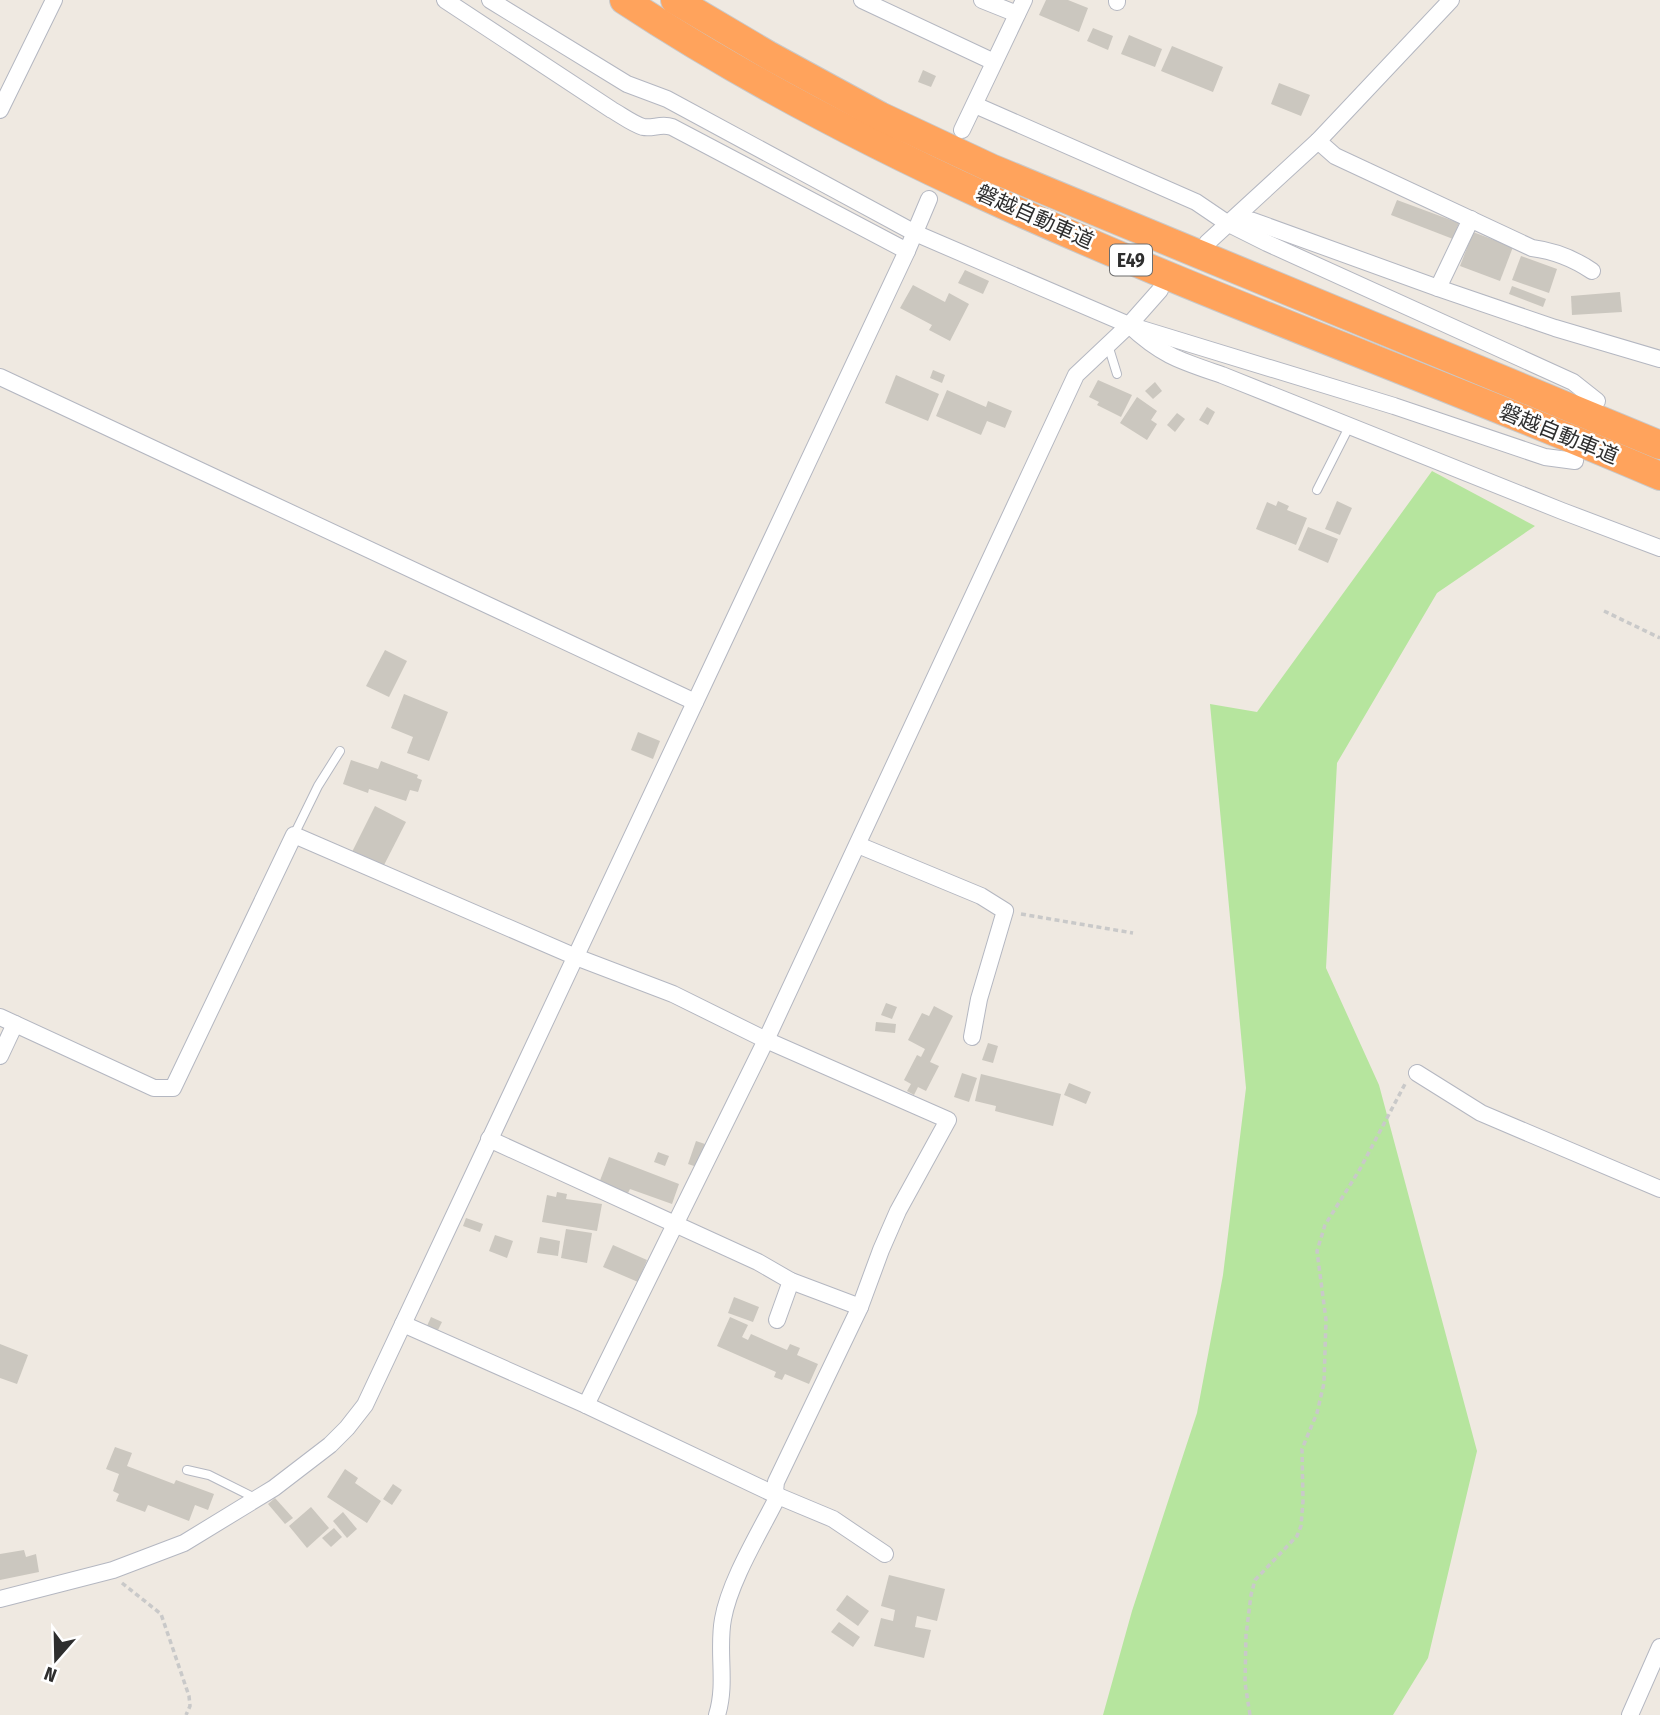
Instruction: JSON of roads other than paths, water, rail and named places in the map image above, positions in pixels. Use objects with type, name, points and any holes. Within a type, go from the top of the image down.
[{"type":"highway","name":"磐越自動車道","points":[[624,0],[766,86],[871,142],[977,192],[1142,264],[1660,476]]},
{"type":"highway","name":"磐越自動車道","points":[[675,0],[880,116],[991,168],[1660,445]]},
{"type":"street","points":[[0,110],[54,0]]},
{"type":"street","points":[[445,0],[637,124],[645,128],[664,124],[672,127],[907,251]]},
{"type":"street","points":[[490,0],[627,84],[667,99],[915,233],[1129,325],[1394,406],[1545,457],[1575,461]]},
{"type":"street","points":[[862,0],[994,62]]},
{"type":"street","points":[[962,130],[1021,7],[982,0]]},
{"type":"street","points":[[1207,243],[1318,141],[1451,0]]},
{"type":"street","points":[[975,105],[1196,202],[1227,223],[1573,382],[1597,401]]},
{"type":"street","points":[[1318,141],[1335,156],[1532,248],[1551,250],[1576,260],[1592,271]]},
{"type":"street","points":[[0,1599],[113,1570],[184,1543],[257,1499],[330,1445],[365,1405],[907,251],[929,199]]},
{"type":"street","points":[[1227,223],[1241,219],[1253,221],[1555,328],[1660,359]]},
{"type":"street","points":[[1438,288],[1471,219]]},
{"type":"street","points":[[586,1405],[766,1040],[1076,375],[1129,325],[1160,290]]},
{"type":"street","points":[[1129,325],[1151,345],[1172,358],[1222,375],[1660,548]]},
{"type":"street","points":[[0,377],[695,702]]},
{"type":"street","points":[[0,1017],[154,1088],[173,1088],[294,835],[576,957],[673,994],[766,1040],[948,1120],[898,1211],[860,1307],[776,1482],[775,1491],[778,1496]]},
{"type":"street","points":[[858,845],[981,896],[1005,911],[979,999],[972,1037]]},
{"type":"street","points":[[0,1056],[15,1024]]},
{"type":"street","points":[[1417,1073],[1481,1113],[1660,1189]]},
{"type":"street","points":[[489,1139],[758,1262],[791,1281],[860,1307]]},
{"type":"street","points":[[777,1320],[791,1281]]},
{"type":"street","points":[[403,1324],[833,1519],[886,1554]]},
{"type":"street","points":[[717,1715],[723,1680],[723,1620],[729,1597],[778,1496]]},
{"type":"street","points":[[1630,1715],[1660,1647]]},
{"type":"lane","points":[[1108,345],[1117,374]]},
{"type":"lane","points":[[1317,491],[1349,426]]},
{"type":"lane","points":[[294,835],[318,786],[340,751]]},
{"type":"lane","points":[[187,1470],[209,1475],[257,1499]]}]
